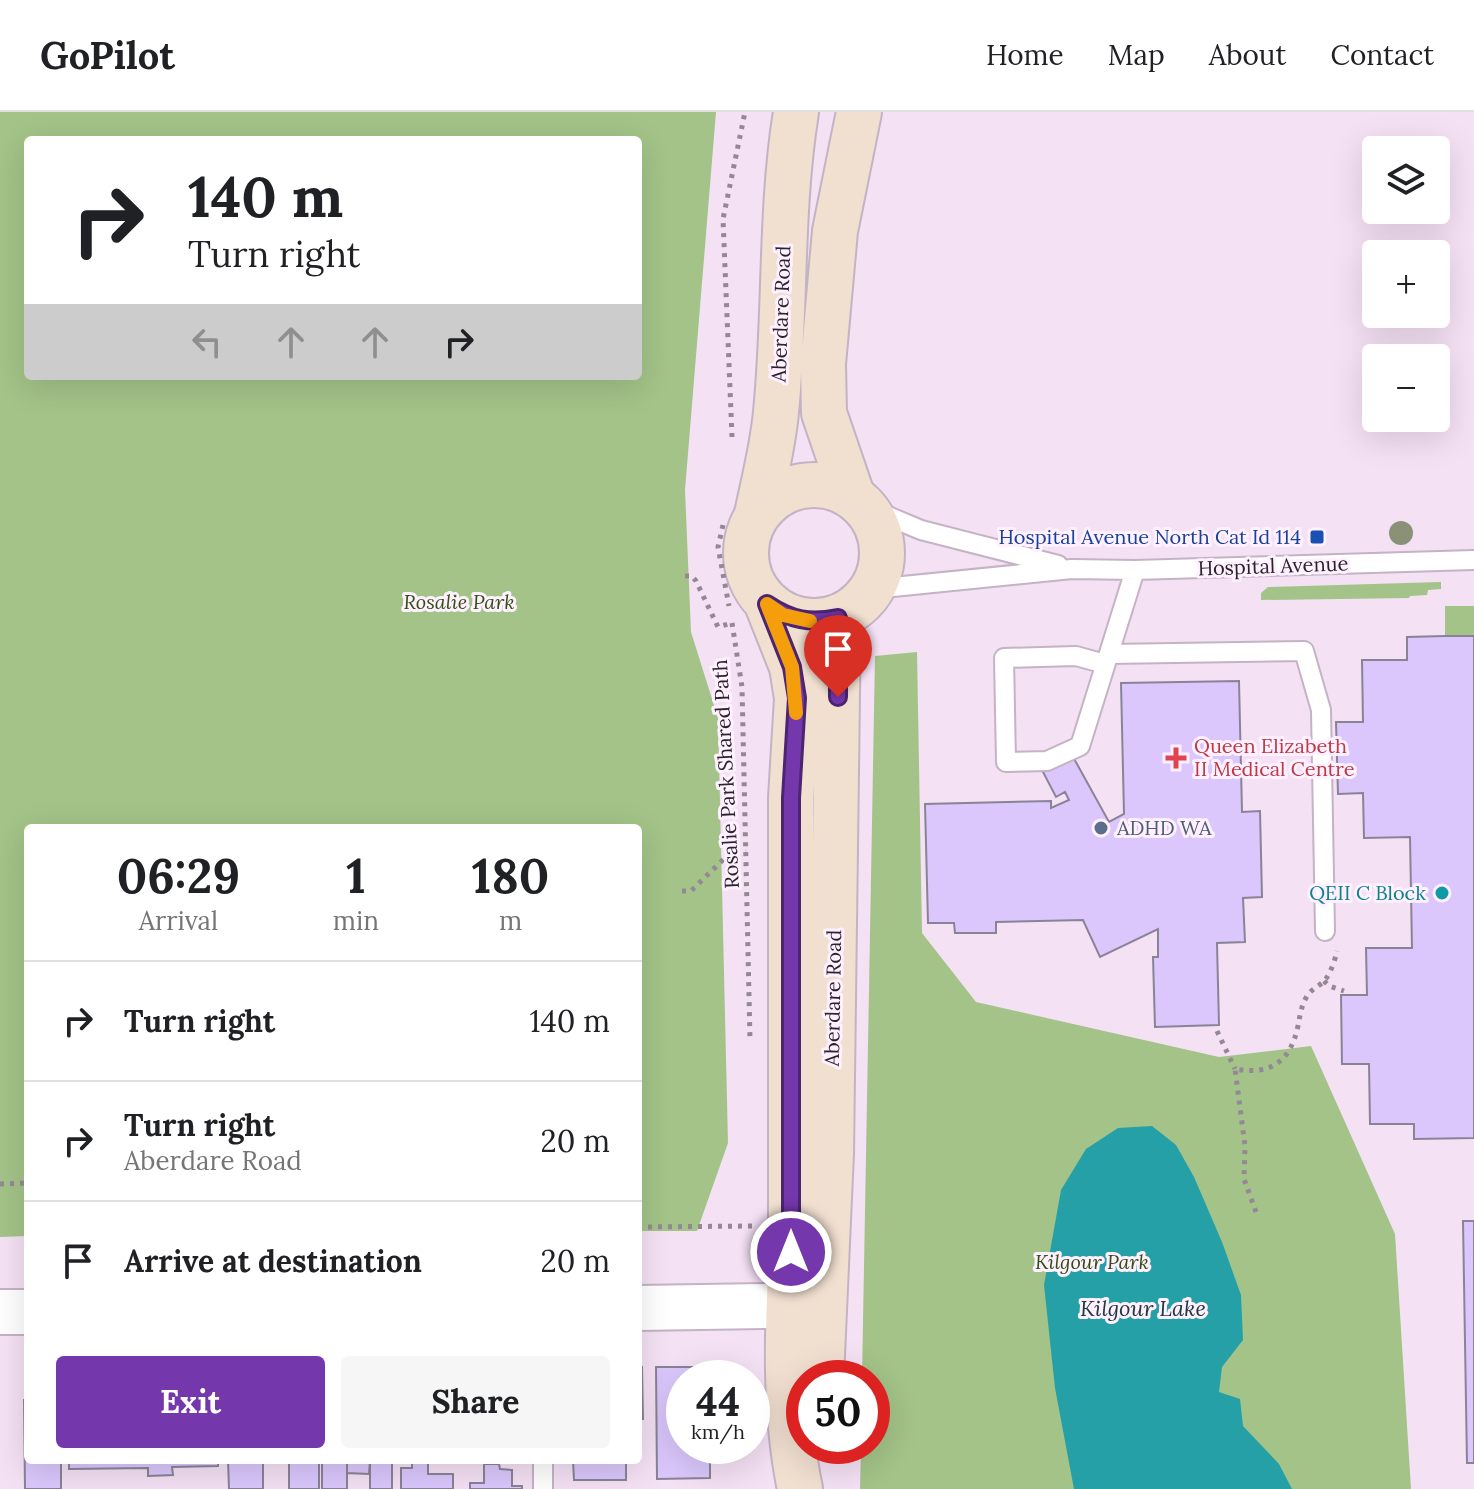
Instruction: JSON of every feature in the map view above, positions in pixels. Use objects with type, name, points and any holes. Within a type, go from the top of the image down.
[{"type":"main road","name":"Aberdare Road","points":[[740,517],[776,414],[784,228],[796,112]]},
{"type":"main road","points":[[858,501],[832,486],[811,484],[790,488],[740,517],[748,532],[745,551],[747,571],[755,589],[750,614],[783,615],[800,621],[819,622],[838,618],[863,603],[873,589],[881,568],[882,546],[876,525],[858,501],[824,413],[823,364],[835,231],[859,112]]},
{"type":"main road","name":"Aberdare Road","points":[[750,614],[792,667],[797,698],[791,798],[791,1252],[817,1360]]},
{"type":"main road","name":"Aberdare Road","points":[[800,1489],[792,1450],[806,1306],[831,1138],[838,618]]},
{"type":"main road","points":[[809,1489],[814,1464]]},
{"type":"street","points":[[642,1308],[806,1306]]},
{"type":"street","points":[[0,1312],[24,1312]]},
{"type":"lane","name":"Hospital Avenue","points":[[858,501],[921,530],[1072,569]]},
{"type":"lane","name":"Hospital Avenue","points":[[873,589],[1072,569],[1135,570],[1474,560]]},
{"type":"lane","points":[[1135,570],[1107,659],[1080,746],[1047,761],[1006,762],[1004,658],[1076,656],[1107,659],[1304,651],[1321,710],[1325,931]]},
{"type":"lane","points":[[543,1464],[543,1489]]},
{"type":"path","points":[[733,450],[723,219],[745,112]]},
{"type":"path","name":"Rosalie Park Shared Path","points":[[740,517],[718,547],[721,574],[750,614],[742,687],[751,1052]]},
{"type":"path","points":[[685,576],[692,576],[696,581],[718,627],[750,614]]},
{"type":"path","points":[[682,891],[691,891],[732,851],[746,852]]},
{"type":"path","points":[[1235,1069],[1256,1072],[1274,1067],[1289,1051],[1302,1006],[1309,993],[1324,981],[1338,948]]},
{"type":"path","points":[[1324,981],[1344,991]]},
{"type":"path","points":[[1217,1031],[1235,1069],[1245,1146],[1244,1179],[1256,1212]]},
{"type":"path","points":[[0,1184],[24,1183]]},
{"type":"path","points":[[642,1227],[755,1228],[755,1217]]},
{"type":"green space","name":"Rosalie Park","points":[[0,112],[716,112],[685,490],[691,632],[718,718],[728,1143],[697,1231],[642,1231],[642,824],[24,824],[24,1236],[0,1237]]},
{"type":"green space","points":[[1441,582],[1441,589],[1428,590],[1427,595],[1409,598],[1261,600],[1261,593],[1268,587]]},
{"type":"green space","points":[[1445,606],[1474,606],[1474,636],[1445,636]]},
{"type":"green space","name":"Kilgour Park","points":[[917,652],[922,933],[976,1002],[1219,1057],[1311,1046],[1395,1234],[1411,1489],[860,1489],[861,1464],[890,1464],[890,1360],[862,1360],[875,656]]},
{"type":"water","name":"Kilgour Lake","points":[[1152,1126],[1176,1145],[1194,1177],[1241,1295],[1243,1340],[1222,1367],[1219,1392],[1240,1399],[1243,1426],[1279,1464],[1292,1489],[1074,1489],[1055,1388],[1044,1285],[1061,1190],[1086,1149],[1118,1128]]},
{"type":"building","name":"QEII C Block","points":[[1474,636],[1474,1138],[1414,1139],[1414,1124],[1370,1124],[1369,1064],[1342,1064],[1341,995],[1367,995],[1366,948],[1412,948],[1410,837],[1364,838],[1363,793],[1338,794],[1336,722],[1363,722],[1362,660],[1407,660],[1407,637]]},
{"type":"building","points":[[1239,681],[1242,812],[1260,811],[1262,897],[1243,898],[1245,942],[1217,943],[1219,1025],[1155,1027],[1153,957],[1158,957],[1158,929],[1100,957],[1083,920],[996,922],[996,933],[955,933],[954,923],[928,923],[925,804],[1051,801],[1051,808],[1069,800],[1065,792],[1056,797],[1042,770],[1072,755],[1109,822],[1124,814],[1121,683]]},
{"type":"building","points":[[1463,1221],[1474,1221],[1474,1463],[1467,1463]]},
{"type":"building","points":[[656,1367],[666,1367],[666,1464],[710,1464],[710,1478],[657,1479]]},
{"type":"building","points":[[25,1464],[61,1464],[61,1489],[25,1489]]},
{"type":"building","points":[[69,1464],[218,1464],[172,1467],[173,1475],[148,1476],[148,1468],[69,1469]]},
{"type":"building","points":[[228,1464],[263,1464],[263,1489],[229,1489]]},
{"type":"building","points":[[289,1464],[319,1464],[319,1489],[289,1489]]},
{"type":"building","points":[[322,1464],[347,1464],[347,1489],[322,1489]]},
{"type":"building","points":[[347,1464],[370,1464],[369,1474],[347,1473]]},
{"type":"building","points":[[370,1464],[392,1464],[392,1489],[370,1489]]},
{"type":"building","points":[[412,1464],[428,1464],[428,1474],[453,1474],[453,1489],[401,1489],[401,1468],[412,1468]]},
{"type":"building","points":[[484,1464],[499,1464],[500,1469],[512,1470],[512,1486],[522,1486],[522,1489],[470,1489],[470,1483],[484,1483]]},
{"type":"building","points":[[573,1464],[626,1464],[626,1480],[574,1480]]},
{"type":"slow traffic","points":[[796,713],[792,667],[767,604],[783,615],[810,621]]},
{"type":"place","name":"Hospital Avenue North Cat Id 114","points":[[1317,537]]},
{"type":"place","name":"Queen Elizabeth II Medical Centre","points":[[1176,758]]},
{"type":"place","name":"ADHD WA","points":[[1101,828]]},
{"type":"place","name":"QEII C Block","points":[[1442,893]]},
{"type":"route","points":[[791,1252],[791,798],[797,698],[785,645],[767,604],[783,615],[800,621],[819,622],[838,618],[838,697]]}]
